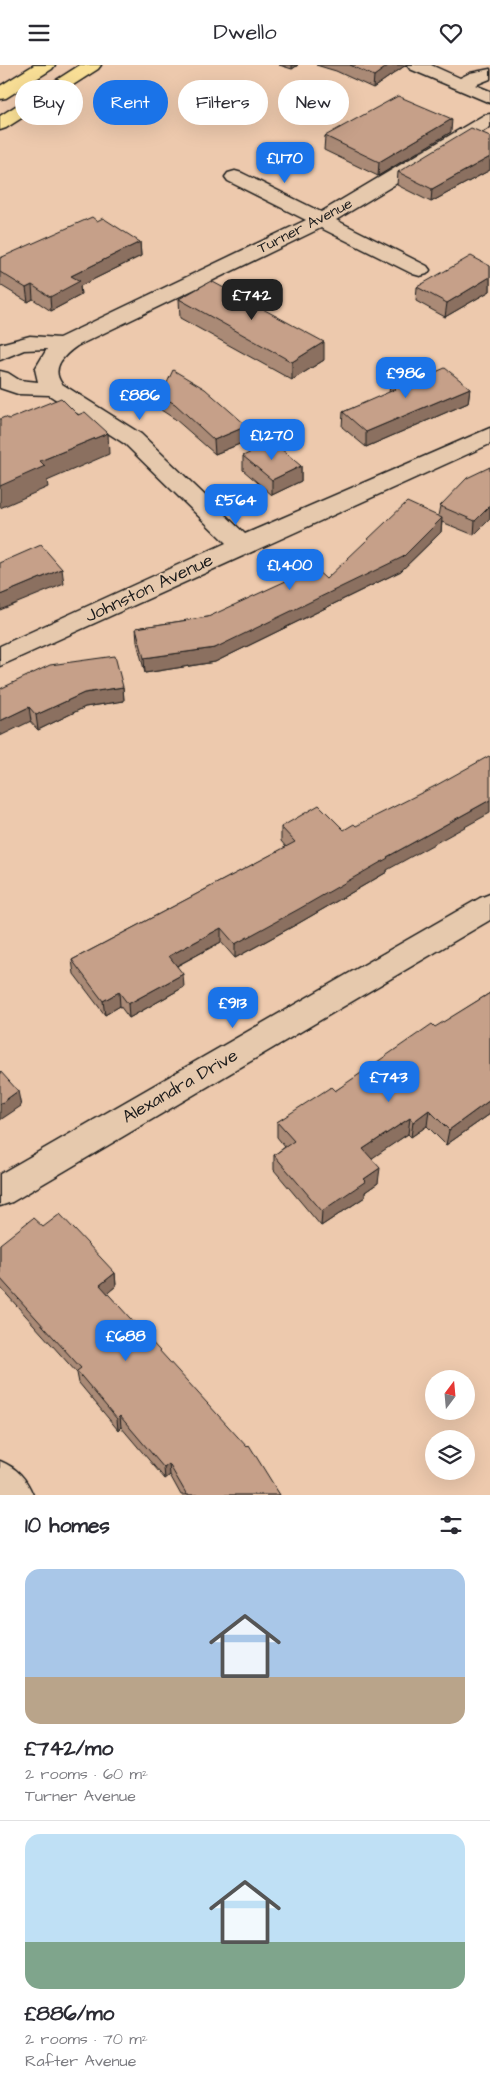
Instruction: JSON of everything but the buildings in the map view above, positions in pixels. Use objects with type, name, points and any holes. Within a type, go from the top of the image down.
[{"type":"main road","points":[[0,94],[46,65]]},
{"type":"main road","points":[[0,123],[92,65]]},
{"type":"street","points":[[416,65],[490,98]]},
{"type":"street","points":[[461,85],[476,77],[490,74]]},
{"type":"street","name":"Turner Avenue","points":[[63,345],[113,319],[320,221],[490,119]]},
{"type":"street","points":[[235,177],[420,270]]},
{"type":"street","points":[[0,354],[16,345],[30,343],[63,345]]},
{"type":"street","points":[[63,345],[51,357],[45,371],[49,384],[133,439],[242,545]]},
{"type":"street","points":[[0,378],[4,382],[25,387],[54,389]]},
{"type":"street","name":"Johnston Avenue","points":[[0,657],[242,545],[490,435]]},
{"type":"street","name":"Alexandra Drive","points":[[0,1191],[490,907]]},
{"type":"street","points":[[0,1480],[14,1495]]}]
